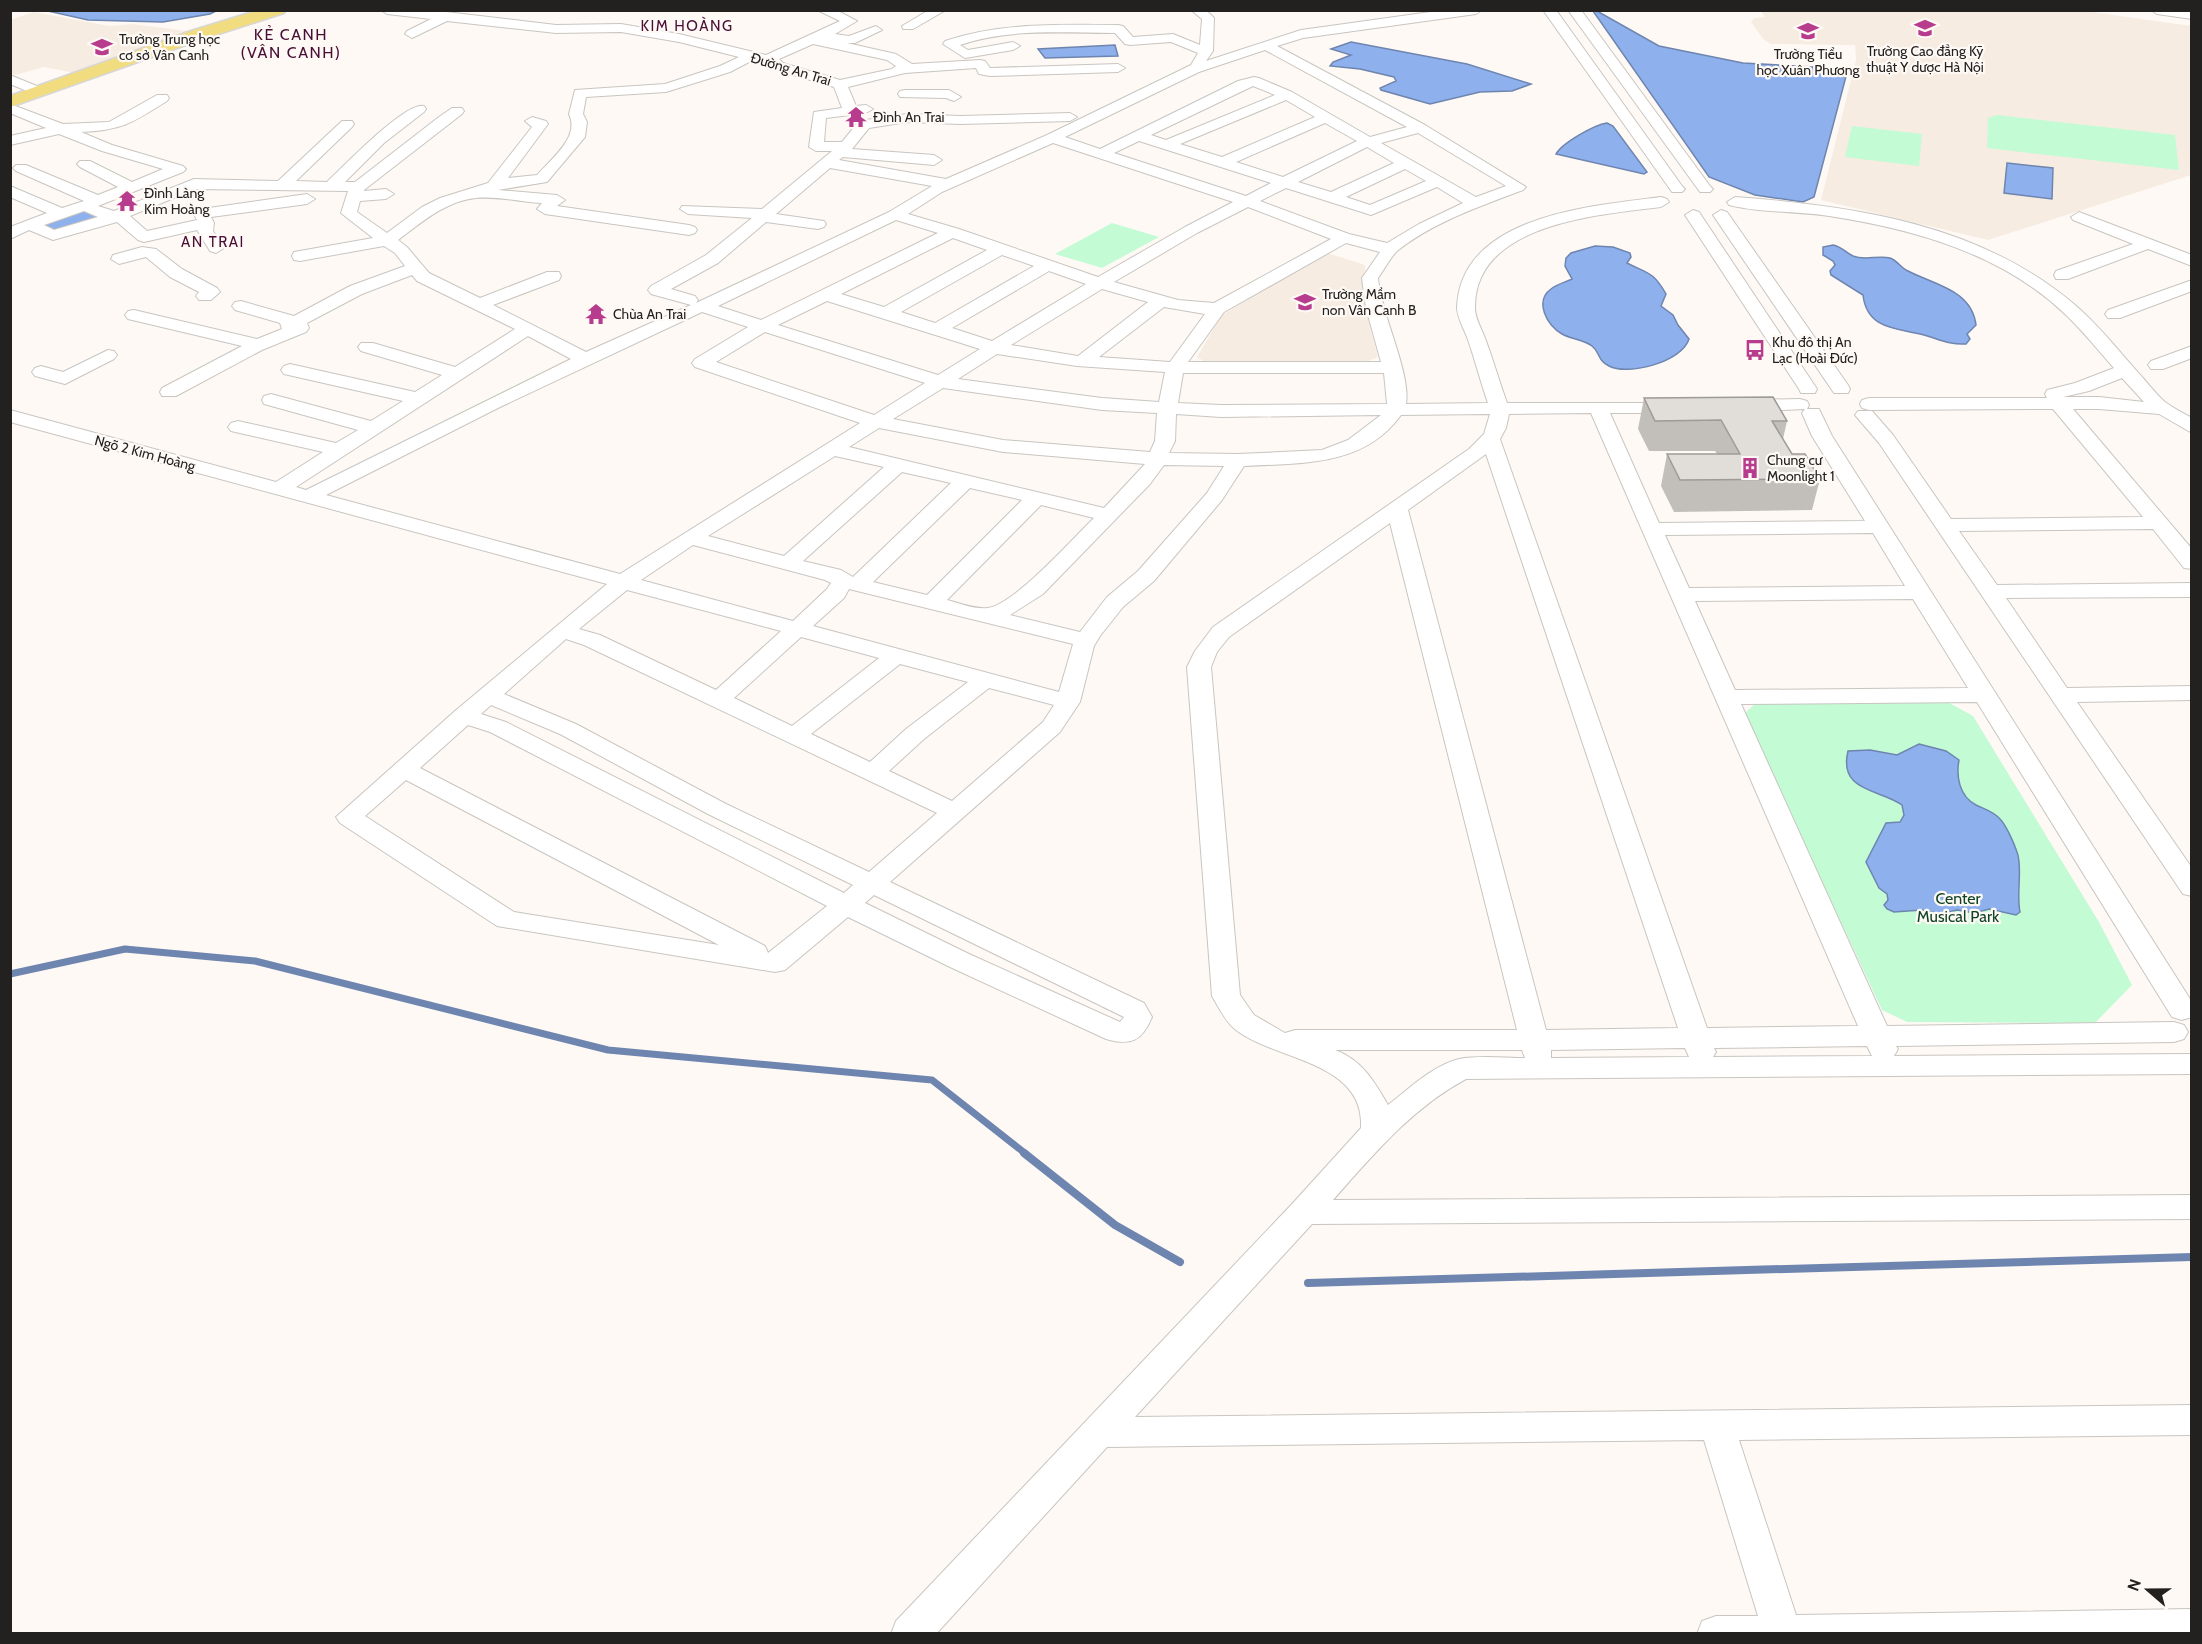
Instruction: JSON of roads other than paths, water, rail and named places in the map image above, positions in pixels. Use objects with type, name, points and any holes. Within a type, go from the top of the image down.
[{"type":"main road","points":[[10,102],[197,35],[278,10]]},
{"type":"street","name":"Đường An Trai","points":[[387,10],[556,29],[621,28],[679,38],[767,60],[778,66],[840,84],[850,110]]},
{"type":"street","points":[[412,34],[457,10]]},
{"type":"street","points":[[767,60],[851,21],[823,10]]},
{"type":"street","points":[[908,26],[940,10]]},
{"type":"street","points":[[1194,69],[1206,51],[1208,18],[1197,10]]},
{"type":"street","points":[[696,304],[895,215],[937,189],[1052,138],[1194,69],[1301,34],[1476,10]]},
{"type":"street","points":[[1549,10],[1669,196],[1674,211],[1693,215],[1721,215],[1735,208],[1720,194],[1574,10]]},
{"type":"street","points":[[2157,10],[2192,15]]},
{"type":"street","points":[[600,28],[610,13]]},
{"type":"street","points":[[1121,62],[1056,70],[990,72],[984,71],[980,64],[950,44],[996,30],[1062,26],[1119,29],[1130,41],[1173,38],[1188,46],[1206,51]]},
{"type":"street","points":[[797,32],[784,37],[850,40],[876,30]]},
{"type":"street","points":[[645,32],[628,43],[659,48]]},
{"type":"street","points":[[814,39],[891,57],[905,70]]},
{"type":"street","points":[[953,232],[764,325],[701,363],[876,422],[1003,446],[1158,459],[1306,458],[1335,454],[1374,431],[1389,419],[1395,409],[1398,393],[1369,281],[1390,249],[1425,226],[1475,203],[1518,187],[1420,128],[1265,45]]},
{"type":"street","points":[[840,84],[968,58],[1012,46]]},
{"type":"street","points":[[300,256],[388,240],[428,210],[446,201],[494,186],[543,179],[578,137],[580,122],[576,114],[580,93],[666,88],[725,69],[751,56]]},
{"type":"street","points":[[1291,72],[1311,68]]},
{"type":"street","points":[[903,106],[905,70]]},
{"type":"street","points":[[651,76],[680,84]]},
{"type":"street","points":[[1101,154],[1243,84],[1271,76]]},
{"type":"street","points":[[598,92],[606,77]]},
{"type":"street","points":[[10,79],[39,92]]},
{"type":"street","points":[[1254,81],[1266,84],[1287,95],[1475,203]]},
{"type":"street","points":[[954,97],[949,94],[903,106],[864,124],[841,151],[712,259],[657,290],[941,382],[1048,398],[1167,409],[1221,411],[1695,407]]},
{"type":"street","points":[[1168,144],[1248,109],[1287,95]]},
{"type":"street","points":[[10,141],[60,129],[111,126],[134,116],[162,98]]},
{"type":"street","points":[[934,159],[816,147],[819,116],[850,110],[903,106],[960,120],[1070,117]]},
{"type":"street","points":[[10,108],[107,148],[178,169],[61,214],[19,236]]},
{"type":"street","points":[[332,186],[379,140],[419,109]]},
{"type":"street","points":[[216,248],[205,231],[206,223],[202,214],[355,192],[416,140],[457,111]]},
{"type":"street","points":[[1224,162],[1325,118]]},
{"type":"street","points":[[494,186],[539,128],[541,124],[532,121]]},
{"type":"street","points":[[282,186],[347,124]]},
{"type":"street","points":[[1238,460],[1215,496],[1146,576],[1115,602],[1086,640],[1068,702],[1052,727],[1032,747],[775,963],[507,920],[349,817],[462,716],[489,696],[563,631],[622,583],[690,538],[1099,284],[1191,230],[1248,202],[1282,182],[1367,142],[1420,128]]},
{"type":"street","points":[[1137,135],[1425,226]]},
{"type":"street","points":[[1052,138],[1248,202],[1344,238],[1390,249]]},
{"type":"street","points":[[841,151],[884,144]]},
{"type":"street","points":[[307,497],[580,357],[669,320],[696,304],[943,183],[841,151]]},
{"type":"street","points":[[1332,198],[1406,163]]},
{"type":"street","points":[[85,164],[132,188]]},
{"type":"street","points":[[21,168],[114,217],[121,217],[176,273],[211,292],[205,296]]},
{"type":"street","points":[[1371,210],[1439,181]]},
{"type":"street","points":[[19,236],[53,235],[114,217],[194,184],[332,186],[355,192],[387,194]]},
{"type":"street","points":[[10,191],[61,214]]},
{"type":"street","points":[[355,192],[349,213],[401,250],[423,277],[528,328],[580,357]]},
{"type":"street","points":[[476,193],[557,200],[544,209],[689,230]]},
{"type":"street","points":[[1376,1131],[1377,1112],[1360,1083],[1348,1070],[1329,1059],[1275,1040],[1244,1022],[1226,996],[1199,667],[1206,651],[1221,632],[1476,452],[1498,430],[1501,418],[1499,408],[1466,310],[1467,282],[1478,263],[1501,244],[1541,224],[1669,196],[1720,194],[1862,218],[1966,245],[1994,258],[2071,310],[2162,409],[2192,427]]},
{"type":"street","points":[[688,209],[818,224]]},
{"type":"street","points":[[895,215],[953,232],[1099,284],[1196,309],[1218,308]]},
{"type":"street","points":[[1693,215],[1807,402],[1822,436],[2182,1016],[2182,1051],[2192,1063]]},
{"type":"street","points":[[1721,215],[1841,389],[1861,396],[1854,414]]},
{"type":"street","points":[[2079,217],[2192,261]]},
{"type":"street","points":[[119,259],[142,252],[147,244],[206,223]]},
{"type":"street","points":[[981,615],[993,615],[1006,609],[1035,589],[1143,480],[1158,459],[1165,441],[1167,409],[1174,368],[1218,308],[1344,238]]},
{"type":"street","points":[[2062,275],[2147,244]]},
{"type":"street","points":[[887,313],[1000,249]]},
{"type":"street","points":[[936,330],[1047,266]]},
{"type":"street","points":[[169,392],[259,345],[300,328],[298,322],[301,319],[356,290],[415,268]]},
{"type":"street","points":[[479,304],[553,276]]},
{"type":"street","points":[[2114,314],[2192,285]]},
{"type":"street","points":[[827,296],[996,348],[1082,361],[1174,368],[1390,367]]},
{"type":"street","points":[[1082,361],[1162,300]]},
{"type":"street","points":[[241,306],[284,316],[289,321],[290,328],[297,329]]},
{"type":"street","points":[[134,315],[259,345]]},
{"type":"street","points":[[279,489],[528,328]]},
{"type":"street","points":[[367,347],[458,374]]},
{"type":"street","points":[[41,372],[65,378],[108,355],[83,350]]},
{"type":"street","points":[[2157,365],[2189,355]]},
{"type":"street","points":[[290,370],[418,399]]},
{"type":"street","points":[[1807,402],[1854,414],[1970,403],[2064,392],[2125,370]]},
{"type":"street","points":[[1727,407],[1807,402],[1841,389]]},
{"type":"street","points":[[271,400],[374,428]]},
{"type":"street","points":[[1970,403],[2107,404],[2162,409]]},
{"type":"street","points":[[2059,404],[2192,563]]},
{"type":"street","points":[[1598,408],[1890,1065]]},
{"type":"street","points":[[1854,414],[1886,439],[2192,888]]},
{"type":"street","name":"Ngõ 2 Kim Hoàng","points":[[10,416],[1068,702]]},
{"type":"street","points":[[238,427],[340,450]]},
{"type":"street","points":[[1490,438],[1707,1066]]},
{"type":"street","points":[[832,449],[1109,515]]},
{"type":"street","points":[[788,563],[898,465]]},
{"type":"street","points":[[719,700],[836,593],[965,481]]},
{"type":"street","points":[[932,603],[1036,498]]},
{"type":"street","points":[[1397,509],[1538,1054]]},
{"type":"street","points":[[1945,525],[2158,523]]},
{"type":"street","points":[[1652,529],[1879,527]]},
{"type":"street","points":[[690,538],[833,575],[850,583],[1086,640]]},
{"type":"street","points":[[1990,592],[2192,590]]},
{"type":"street","points":[[1682,595],[1920,592]]},
{"type":"street","points":[[563,631],[592,640],[955,812]]},
{"type":"street","points":[[794,736],[896,656]]},
{"type":"street","points":[[873,773],[915,734],[985,680]]},
{"type":"street","points":[[2061,695],[2192,693]]},
{"type":"street","points":[[1727,698],[1984,694]]},
{"type":"street","points":[[462,716],[498,727],[933,949],[1121,1034],[1131,1030],[1136,1022],[1138,1017],[1134,1010],[717,809],[568,729],[489,696]]},
{"type":"street","points":[[404,768],[775,963]]},
{"type":"street","points":[[910,1634],[1304,1212],[1376,1131],[1449,1074],[1462,1069],[1538,1054],[1697,1038],[1877,1036],[2182,1016]]},
{"type":"street","points":[[1275,1040],[1538,1054],[1707,1066],[2192,1063]]},
{"type":"street","points":[[1304,1212],[2192,1207]]},
{"type":"street","points":[[1098,1432],[2192,1420]]},
{"type":"street","points":[[1717,1425],[1783,1633]]},
{"type":"street","points":[[1716,1634],[2192,1627]]},
{"type":"water","points":[[48,11],[216,11],[163,22],[88,20]]},
{"type":"water","points":[[1593,11],[1597,11],[1659,46],[1743,63],[1848,69],[1814,197],[1803,202],[1755,195],[1709,177]]},
{"type":"water","points":[[1351,42],[1467,64],[1531,84],[1512,91],[1480,92],[1430,104],[1381,90],[1380,88],[1396,81],[1394,77],[1360,69],[1330,66],[1333,62],[1351,55],[1331,49]]},
{"type":"water","points":[[1115,45],[1118,56],[1045,58],[1038,49]]},
{"type":"water","points":[[1607,123],[1613,126],[1647,172],[1644,174],[1556,154],[1579,135]]},
{"type":"water","points":[[2007,163],[2053,168],[2052,199],[2004,193]]},
{"type":"water","points":[[82,209],[105,218],[57,233],[37,224]]},
{"type":"water","points":[[1833,245],[1858,257],[1890,258],[1906,270],[1960,296],[1973,313],[1976,325],[1967,334],[1970,339],[1966,344],[1949,343],[1885,326],[1877,321],[1870,315],[1863,295],[1831,275],[1830,271],[1835,265],[1823,255],[1823,247]]},
{"type":"water","points":[[1595,246],[1613,247],[1630,253],[1631,257],[1627,263],[1650,274],[1657,281],[1666,294],[1661,306],[1673,315],[1689,339],[1676,354],[1654,365],[1618,369],[1605,364],[1592,346],[1562,334],[1547,319],[1543,306],[1546,294],[1556,286],[1572,279],[1565,266],[1566,258],[1571,253]]},
{"type":"water","points":[[1919,744],[1946,751],[1959,760],[1958,773],[1962,791],[1970,801],[1997,816],[2007,830],[2019,858],[2020,912],[2016,915],[1989,909],[1975,913],[1957,910],[1941,914],[1922,910],[1894,912],[1884,905],[1888,900],[1887,894],[1879,888],[1866,862],[1886,823],[1900,822],[1904,815],[1902,805],[1855,782],[1849,774],[1848,751],[1870,750],[1897,755]]},
{"type":"waterway","points":[[10,974],[125,949],[255,961],[608,1050],[932,1080],[1026,1154]]},
{"type":"waterway","points":[[1024,1153],[1115,1225],[1180,1262]]},
{"type":"waterway","points":[[1308,1283],[2192,1257]]},
{"type":"place","name":"Trường Cao đẳng Kỹ thuật Y dược Hà Nội","points":[[1925,28]]},
{"type":"place","name":"Trường Tiểu học Xuân Phương","points":[[1808,31]]},
{"type":"place","name":"Trường Trung học cơ sở Vân Canh","points":[[102,47]]},
{"type":"place","name":"Đình An Trai","points":[[856,117]]},
{"type":"place","name":"Đình Làng Kim Hoàng","points":[[127,201]]},
{"type":"place","name":"Trường Mầm non Vân Canh B","points":[[1305,302]]},
{"type":"place","name":"Chùa An Trai","points":[[596,314]]},
{"type":"place","name":"Khu đô thị An Lạc (Hoài Đức)","points":[[1755,350]]},
{"type":"place","name":"Chung cư Moonlight 1","points":[[1750,468]]},
{"type":"district","name":"KIM HOÀNG","points":[[687,26]]},
{"type":"district","name":"KẺ CANH (VÂN CANH)","points":[[291,43]]},
{"type":"district","name":"AN TRAI","points":[[213,242]]},
{"type":"park label","name":"Center Musical Park","points":[[1958,907]]}]
